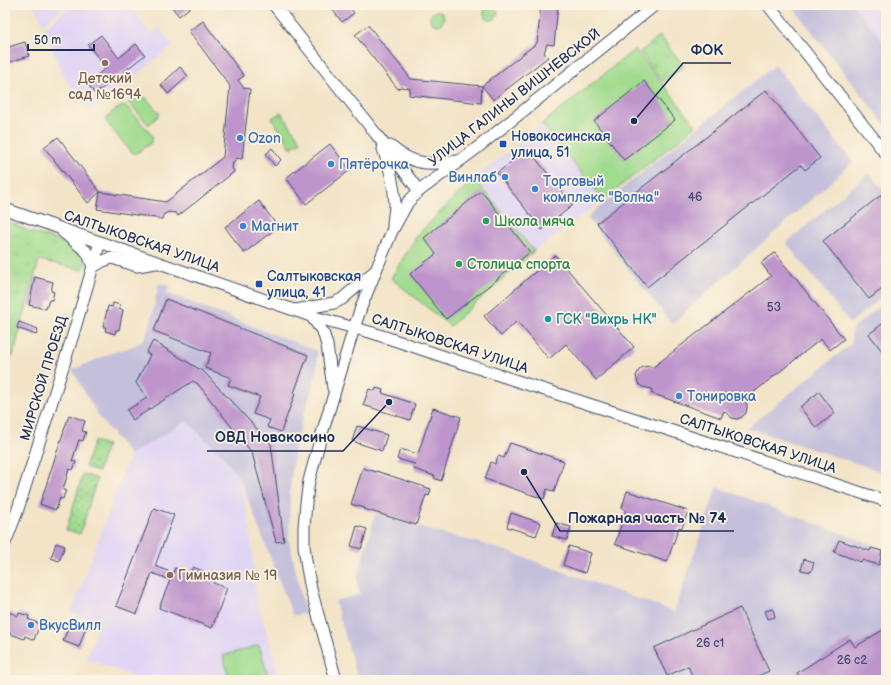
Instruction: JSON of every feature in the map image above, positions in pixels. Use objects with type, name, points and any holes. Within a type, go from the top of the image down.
[{"type":"street","points":[[274,5],[419,191]]},
{"type":"street","name":"УЛИЦА ГАЛИНЫ ВИШНЕВСКОЙ","points":[[336,680],[309,580],[304,546],[304,527],[309,481],[354,328],[392,231],[408,202],[419,191],[655,5]]},
{"type":"street","points":[[768,5],[886,154]]},
{"type":"street","points":[[376,134],[397,152],[409,159],[421,163],[431,164],[459,161]]},
{"type":"street","points":[[376,134],[388,161],[391,175],[395,204],[392,231]]},
{"type":"street","name":"САЛТЫКОВСКАЯ УЛИЦА","points":[[5,209],[311,316],[387,337],[886,501]]},
{"type":"street","points":[[56,227],[86,251],[93,267],[112,258],[137,266],[158,262]]},
{"type":"street","name":"МИРСКОЙ ПРОЕЗД","points":[[5,543],[17,512],[73,335],[100,242]]},
{"type":"street","points":[[294,310],[334,303],[342,299],[377,270]]},
{"type":"street","points":[[311,316],[323,332],[327,345],[334,393]]},
{"type":"shaded area","points":[[32,5],[67,5],[43,24]]},
{"type":"shaded area","name":"Детский сад №1694","points":[[73,5],[129,5],[151,34],[159,27],[173,46],[89,111],[65,79],[44,28]]},
{"type":"shaded area","points":[[791,5],[853,5],[886,45],[886,126]]},
{"type":"shaded area","points":[[853,5],[886,5],[886,45]]},
{"type":"shaded area","points":[[775,65],[853,162],[672,324],[587,217]]},
{"type":"shaded area","points":[[542,124],[603,200],[534,251],[474,179]]},
{"type":"shaded area","points":[[869,173],[886,194],[886,294],[850,323],[786,243]]},
{"type":"shaded area","points":[[159,283],[170,286],[167,293],[317,351],[317,370],[295,445],[290,487],[289,540],[305,613],[293,616],[240,479],[224,457],[186,421],[130,455],[99,417],[72,370],[142,342],[150,326]]},
{"type":"shaded area","points":[[886,301],[886,473],[747,428],[851,344],[852,329]]},
{"type":"shaded area","name":"Гимназия № 19","points":[[186,421],[224,457],[240,479],[250,528],[257,602],[273,652],[278,680],[144,680],[86,659],[99,623],[71,613],[130,455]]},
{"type":"shaded area","points":[[717,487],[886,550],[886,680],[358,680],[335,601],[360,594],[357,580],[375,514],[512,553],[674,612]]},
{"type":"green space","points":[[488,6],[494,6],[498,10],[498,16],[494,20],[488,20],[484,16],[484,10]]},
{"type":"green space","points":[[434,11],[440,11],[444,15],[444,21],[440,25],[434,25],[430,21],[430,15]]},
{"type":"green space","points":[[660,36],[684,66],[664,82],[640,52]]},
{"type":"green space","points":[[635,49],[696,126],[603,200],[542,124]]},
{"type":"green space","points":[[141,92],[160,114],[149,125],[128,102]]},
{"type":"green space","points":[[123,106],[127,107],[153,138],[151,143],[138,152],[131,152],[106,122],[109,115],[116,109]]},
{"type":"green space","points":[[281,112],[301,142],[291,148],[272,118]]},
{"type":"green space","name":"Столица спорта","points":[[474,179],[534,251],[450,326],[391,278],[418,234]]},
{"type":"green space","points":[[5,220],[28,231],[78,247],[86,256],[85,266],[82,270],[39,260],[13,356],[5,356]]},
{"type":"green space","points":[[94,441],[107,445],[98,472],[85,467]]},
{"type":"green space","points":[[83,474],[97,479],[80,534],[66,530]]},
{"type":"green space","points":[[259,645],[269,680],[230,680],[223,656]]},
{"type":"building","points":[[170,5],[193,5],[179,16]]},
{"type":"building","points":[[329,5],[348,5],[354,13],[342,22]]},
{"type":"building","points":[[541,5],[558,5],[554,45],[547,44],[544,53],[548,57],[493,100],[482,86],[537,43]]},
{"type":"building","points":[[203,21],[244,76],[238,80],[244,88],[250,89],[242,159],[237,158],[233,162],[232,168],[234,172],[178,216],[176,213],[168,212],[163,215],[162,219],[97,209],[100,192],[166,202],[223,157],[230,86],[189,31]]},
{"type":"building","points":[[368,25],[411,79],[482,86],[481,103],[409,95],[410,88],[400,87],[398,89],[355,35]]},
{"type":"building","points":[[101,35],[119,58],[136,44],[145,55],[95,94],[87,83],[106,68],[88,45]]},
{"type":"building","points":[[25,42],[29,56],[5,64],[5,48]]},
{"type":"building","points":[[180,67],[188,76],[168,94],[161,85]]},
{"type":"building","points":[[644,81],[675,120],[624,160],[594,121]]},
{"type":"building","points":[[766,90],[820,158],[805,170],[801,165],[647,287],[597,223]]},
{"type":"building","points":[[58,137],[100,192],[88,203],[44,147]]},
{"type":"building","points":[[330,144],[350,170],[306,204],[286,178]]},
{"type":"building","points":[[272,148],[281,160],[275,166],[266,154]]},
{"type":"building","name":"Торговый комплекс \"Волна\"","points":[[528,149],[573,205],[542,230],[497,173]]},
{"type":"building","name":"Столица спорта","points":[[481,191],[530,252],[446,319],[410,274],[436,254],[424,238]]},
{"type":"building","points":[[886,191],[886,286],[869,299],[823,241]]},
{"type":"building","points":[[259,201],[278,227],[244,253],[225,227]]},
{"type":"building","points":[[775,253],[844,339],[830,350],[821,339],[744,400],[747,404],[746,413],[737,419],[732,418],[724,411],[721,418],[651,393],[652,389],[642,387],[638,383],[636,376],[639,370],[643,367],[649,366],[652,368],[771,276],[761,263]]},
{"type":"building","name":"ГСК \"Вихрь НК\"","points":[[555,255],[634,347],[596,380],[566,344],[549,359],[517,321],[501,336],[484,316]]},
{"type":"building","points":[[35,277],[53,282],[51,291],[54,292],[52,300],[49,300],[46,309],[29,305]]},
{"type":"building","points":[[166,299],[308,355],[281,432],[267,427],[270,420],[253,414],[260,397],[228,385],[231,378],[205,368],[211,353],[154,331]]},
{"type":"building","points":[[113,303],[120,305],[119,309],[123,310],[119,330],[116,330],[115,334],[105,331],[106,327],[103,327],[108,306],[112,307]]},
{"type":"building","points":[[886,321],[886,356],[869,334]]},
{"type":"building","points":[[19,322],[38,329],[36,335],[17,328]]},
{"type":"building","points":[[153,341],[204,372],[271,444],[284,541],[276,542],[252,453],[198,384],[193,381],[133,420],[127,410],[147,398],[136,383],[150,355],[146,353]]},
{"type":"building","points":[[376,388],[383,390],[382,393],[415,404],[410,420],[363,405],[369,389],[375,391]]},
{"type":"building","points":[[819,392],[835,413],[816,428],[800,407]]},
{"type":"building","points":[[433,408],[461,417],[441,481],[434,478],[435,476],[414,469],[415,464],[397,459],[400,449],[418,454]]},
{"type":"building","points":[[69,415],[85,421],[82,431],[86,432],[83,441],[79,440],[72,461],[76,462],[73,470],[69,469],[63,490],[66,491],[63,499],[60,498],[56,510],[40,504]]},
{"type":"building","points":[[357,426],[387,435],[382,451],[352,441]]},
{"type":"building","points":[[510,443],[564,461],[554,492],[547,489],[544,499],[485,479],[491,462],[495,464],[498,456],[504,458]]},
{"type":"building","points":[[363,468],[431,489],[429,496],[426,495],[416,525],[351,504]]},
{"type":"building","points":[[627,491],[688,511],[682,528],[679,527],[667,562],[615,544],[626,510],[622,508]]},
{"type":"building","points":[[154,508],[174,515],[155,566],[173,573],[175,568],[190,574],[193,567],[215,576],[213,583],[227,588],[212,628],[159,608],[170,580],[152,573],[137,614],[116,606]]},
{"type":"building","points":[[511,513],[541,523],[536,536],[507,527]]},
{"type":"building","points":[[556,523],[571,527],[567,540],[552,536]]},
{"type":"building","points":[[357,526],[367,529],[361,549],[351,546]]},
{"type":"building","points":[[839,540],[870,551],[871,548],[882,551],[879,565],[862,560],[861,562],[834,552]]},
{"type":"building","points":[[56,543],[65,546],[59,561],[51,558]]},
{"type":"building","points":[[569,546],[591,553],[585,573],[563,565]]},
{"type":"building","points":[[804,559],[814,562],[811,572],[801,570]]},
{"type":"building","points":[[740,608],[769,671],[749,680],[694,680],[688,666],[667,676],[654,648]]},
{"type":"building","points":[[773,609],[775,617],[768,619],[765,611]]},
{"type":"building","points":[[5,610],[18,616],[19,613],[29,616],[28,619],[40,624],[34,640],[25,636],[24,639],[8,633],[9,630],[5,628]]},
{"type":"building","points":[[71,621],[86,627],[79,647],[63,641]]},
{"type":"building","points":[[886,628],[886,680],[801,680],[797,673],[850,639],[855,647]]},
{"type":"place","name":"Детский сад №1694","points":[[105,63]]},
{"type":"place","name":"ФОК","points":[[634,121]]},
{"type":"place","name":"Ozon","points":[[240,138]]},
{"type":"place","name":"Новокосинская улица, 51","points":[[503,144]]},
{"type":"place","name":"Пятёрочка","points":[[331,164]]},
{"type":"place","name":"Винлаб","points":[[505,177]]},
{"type":"place","name":"Торговый комплекс \"Волна\"","points":[[535,189]]},
{"type":"place","name":"Школа мяча","points":[[486,221]]},
{"type":"place","name":"Магнит","points":[[243,226]]},
{"type":"place","name":"Столица спорта","points":[[459,264]]},
{"type":"place","name":"Салтыковская улица, 41","points":[[259,284]]},
{"type":"place","name":"ГСК \"Вихрь НК\"","points":[[548,319]]},
{"type":"place","name":"Тонировка","points":[[679,396]]},
{"type":"place","name":"ОВД Новокосино","points":[[389,402]]},
{"type":"place","name":"Пожарная часть № 74","points":[[524,472]]},
{"type":"place","name":"Гимназия № 19","points":[[170,575]]},
{"type":"place","name":"ВкусВилл","points":[[31,625]]}]
